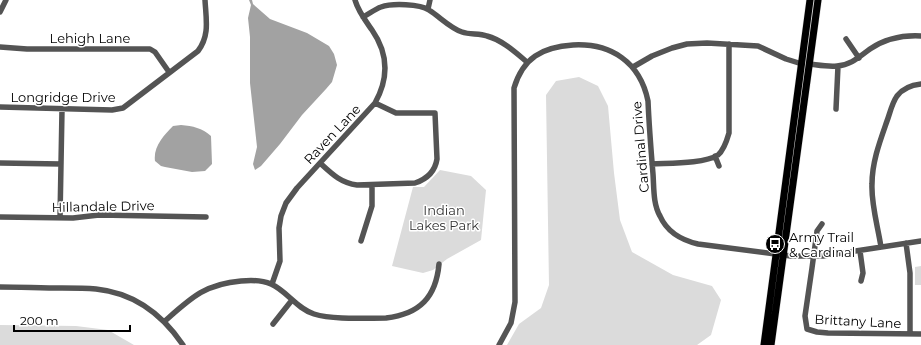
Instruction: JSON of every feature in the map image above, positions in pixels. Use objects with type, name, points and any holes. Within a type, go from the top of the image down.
[{"type":"main road","points":[[771,345],[780,255],[805,64],[810,0]]},
{"type":"main road","points":[[805,64],[818,0]]},
{"type":"main road","points":[[764,345],[780,255]]},
{"type":"street","points":[[0,12],[6,0]]},
{"type":"street","name":"Longridge Drive","points":[[0,107],[62,110],[119,109],[128,104],[198,51],[203,44],[206,34],[205,0]]},
{"type":"street","name":"Raven Lane","points":[[272,284],[280,261],[280,228],[284,208],[291,196],[375,103],[385,78],[385,59],[378,39],[363,17],[355,0]]},
{"type":"street","points":[[428,9],[430,0]]},
{"type":"street","points":[[363,17],[379,7],[386,5],[414,5],[428,9],[458,30],[466,33],[488,36],[500,42],[527,62]]},
{"type":"street","points":[[633,67],[652,56],[672,48],[698,44],[758,46],[786,59],[805,64],[838,66],[859,58],[871,49],[885,42],[902,37],[921,36]]},
{"type":"street","points":[[846,39],[859,58]]},
{"type":"street","name":"Cardinal Drive","points":[[499,345],[510,326],[514,307],[514,98],[517,78],[527,62],[539,53],[553,47],[586,44],[602,47],[623,58],[633,67],[640,78],[646,95],[657,209],[663,222],[669,230],[686,241],[780,255],[814,257],[921,241]]},
{"type":"street","points":[[652,164],[702,161],[719,154],[729,133],[729,44]]},
{"type":"street","name":"Lehigh Lane","points":[[0,47],[27,49],[150,49],[155,52],[169,72]]},
{"type":"street","points":[[836,109],[838,66]]},
{"type":"street","points":[[881,247],[872,185],[873,168],[876,155],[896,96],[908,87],[921,84]]},
{"type":"street","points":[[320,163],[343,182],[357,185],[415,183],[421,181],[431,173],[437,159],[435,112],[396,113],[375,103]]},
{"type":"street","points":[[60,218],[62,110]]},
{"type":"street","points":[[715,156],[719,166]]},
{"type":"street","points":[[0,163],[61,164]]},
{"type":"street","points":[[361,241],[372,206],[372,185]]},
{"type":"street","name":"Hillandale Drive","points":[[0,217],[60,218],[99,215],[206,217]]},
{"type":"street","points":[[814,257],[817,231],[822,224]]},
{"type":"street","points":[[906,243],[910,273],[910,334],[921,334]]},
{"type":"street","points":[[860,251],[863,273],[862,281]]},
{"type":"street","name":"Brittany Lane","points":[[814,257],[805,316],[807,329],[828,333],[910,334]]},
{"type":"street","points":[[165,321],[192,297],[202,291],[225,282],[247,280],[261,281],[272,284],[307,311],[324,316],[397,317],[413,311],[423,304],[436,282],[439,264]]},
{"type":"street","points":[[0,287],[95,289],[123,295],[138,301],[165,321],[184,345]]},
{"type":"street","points":[[273,324],[292,300]]},
{"type":"green space","points":[[579,77],[598,86],[608,106],[620,220],[632,252],[673,275],[712,286],[721,300],[711,335],[697,345],[507,345],[519,324],[541,308],[549,285],[546,95],[556,81]]},
{"type":"green space","name":"Indian Lakes Park","points":[[440,170],[471,176],[486,190],[481,240],[447,259],[433,270],[423,273],[392,266],[413,187],[424,187]]},
{"type":"green space","points":[[921,266],[921,285],[915,285],[915,267]]},
{"type":"green space","points":[[0,325],[76,326],[108,330],[134,345],[0,345]]},
{"type":"shaded area","points":[[249,0],[252,0],[253,4],[270,19],[307,33],[329,46],[334,54],[337,65],[332,82],[302,115],[261,166],[255,170],[253,164],[257,147],[250,83],[250,37],[248,18],[251,5]]},
{"type":"shaded area","points":[[181,125],[197,128],[211,136],[212,164],[205,171],[192,172],[165,167],[161,166],[155,161],[157,146],[163,137],[173,126]]},
{"type":"place","name":"Army Trail & Cardinal","points":[[775,244]]}]
